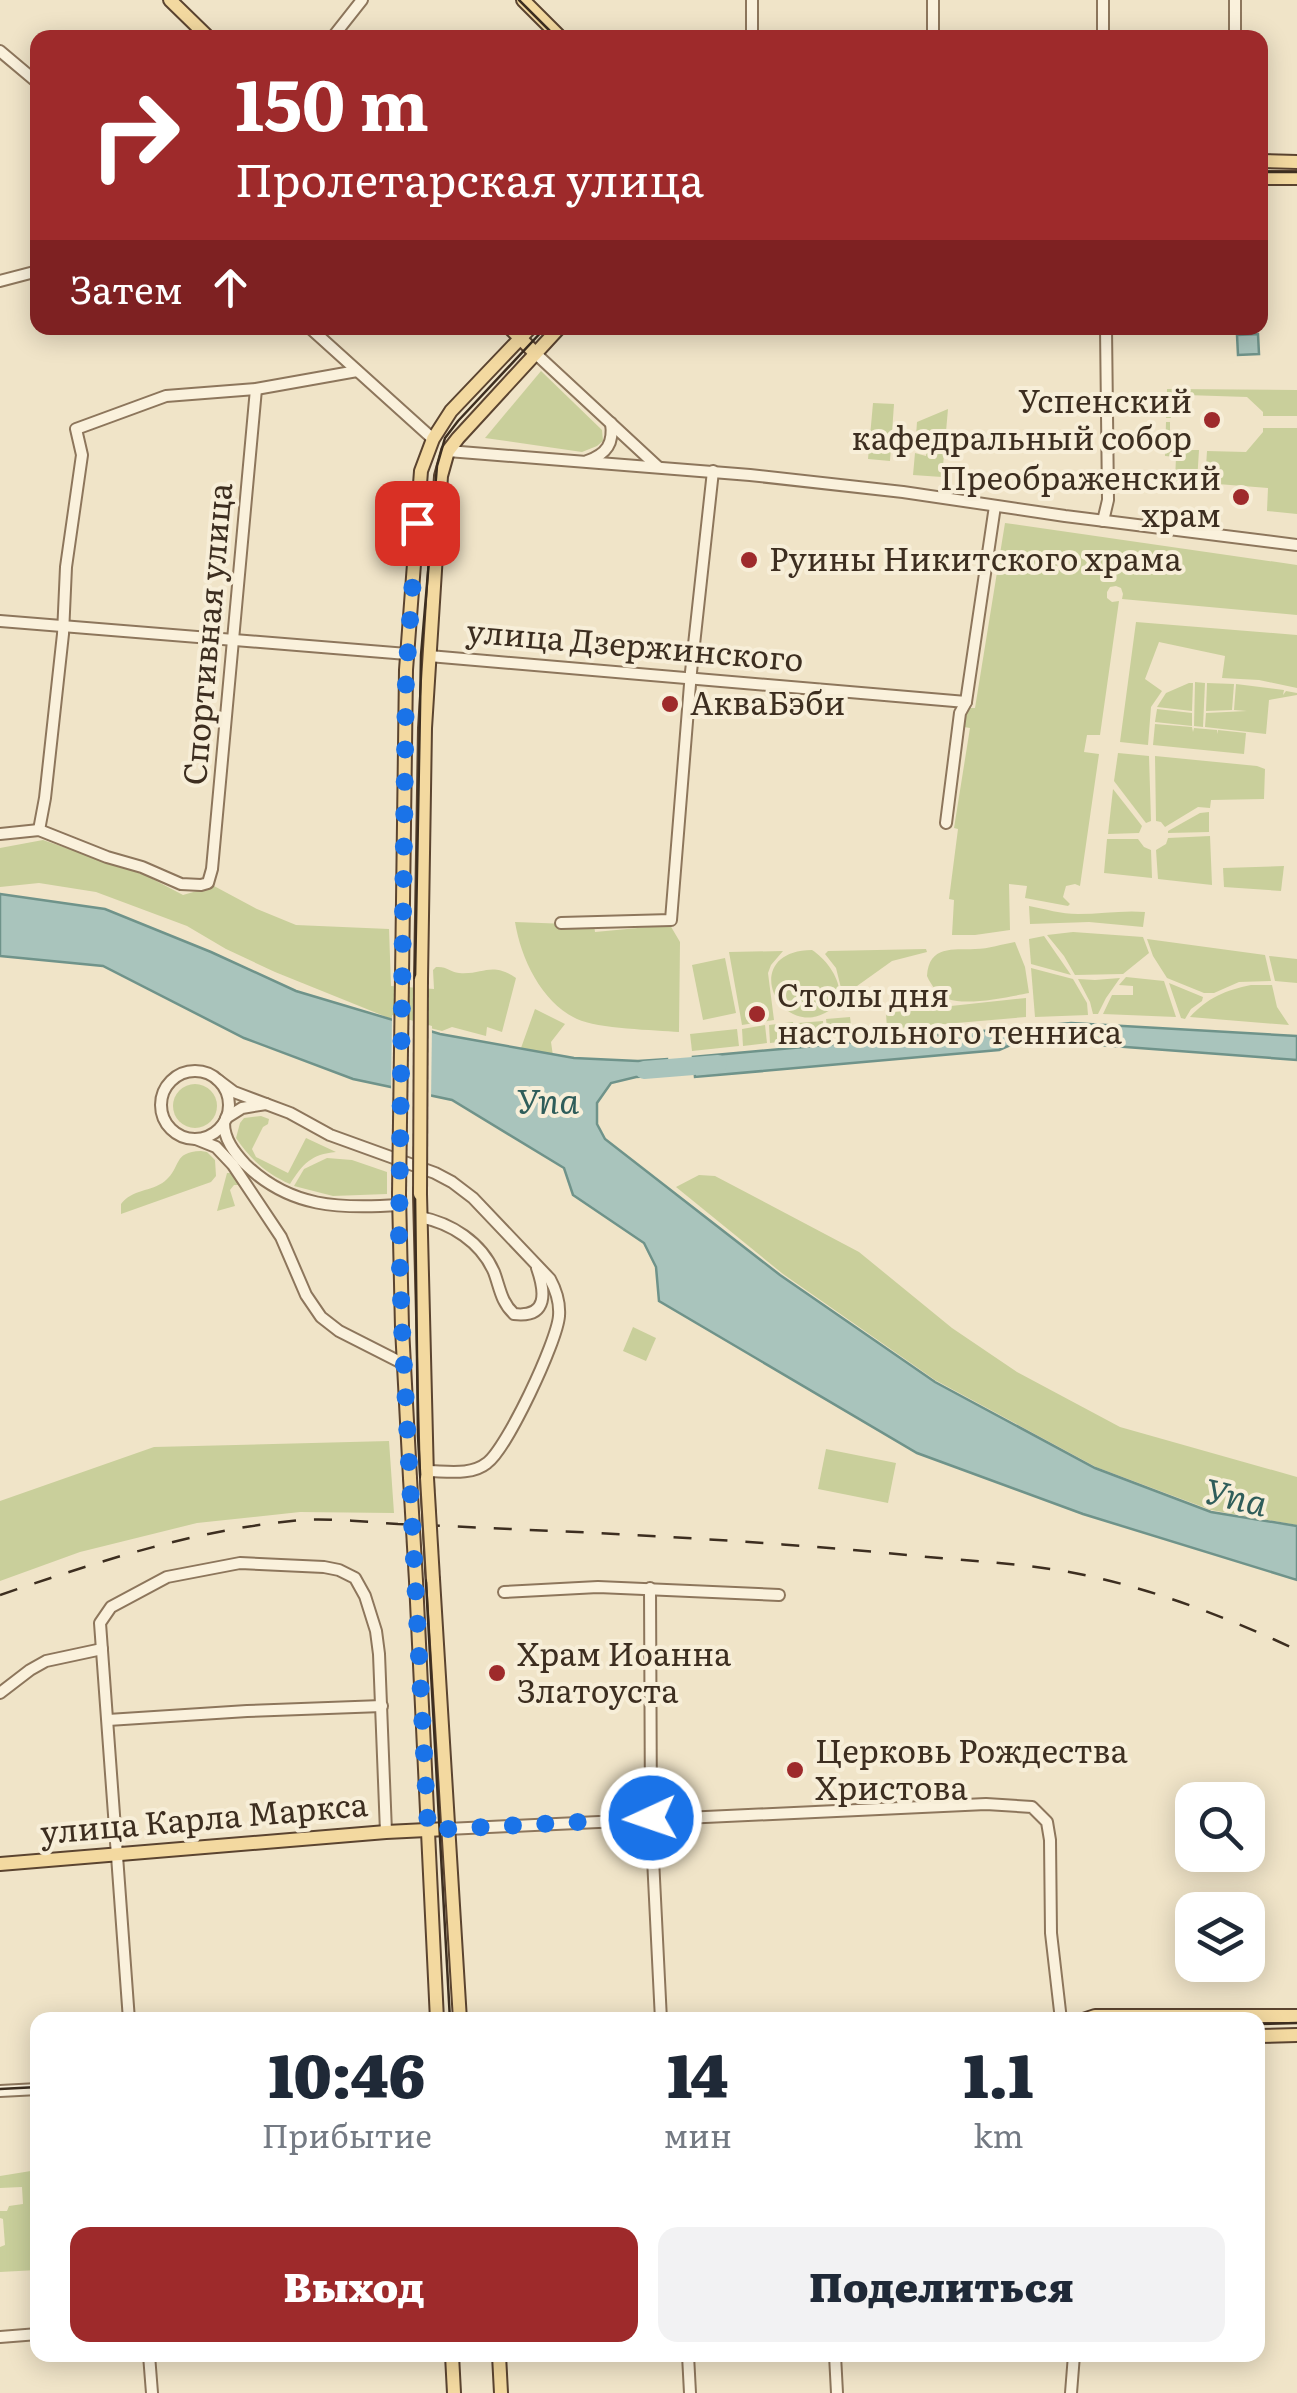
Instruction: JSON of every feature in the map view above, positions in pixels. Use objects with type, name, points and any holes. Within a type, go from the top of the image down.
[{"type":"main road","points":[[170,0],[201,30]]},
{"type":"main road","points":[[523,0],[553,30]]},
{"type":"main road","points":[[1268,161],[1297,162]]},
{"type":"main road","points":[[1268,178],[1297,178]]},
{"type":"main road","points":[[437,2012],[399,1200],[407,654],[421,471],[433,438],[451,411],[517,335]]},
{"type":"main road","points":[[523,335],[536,352]]},
{"type":"main road","points":[[459,2012],[427,1474],[420,1217],[424,728],[441,476],[448,451],[552,335]]},
{"type":"main road","name":"улица Дзержинского","points":[[407,654],[428,656]]},
{"type":"main road","name":"улица Карла Маркса","points":[[0,1864],[448,1829]]},
{"type":"main road","points":[[1265,2016],[1297,2016]]},
{"type":"main road","points":[[1279,2016],[1294,2035]]},
{"type":"main road","points":[[1265,2036],[1294,2035]]},
{"type":"main road","points":[[452,2362],[454,2393]]},
{"type":"main road","points":[[499,2362],[501,2393]]},
{"type":"street","points":[[338,30],[362,0]]},
{"type":"street","points":[[752,0],[752,30]]},
{"type":"street","points":[[933,0],[934,30]]},
{"type":"street","points":[[1103,30],[1104,0]]},
{"type":"street","points":[[1235,0],[1235,30]]},
{"type":"street","points":[[0,51],[30,76]]},
{"type":"street","points":[[0,281],[30,273]]},
{"type":"street","points":[[317,335],[433,438]]},
{"type":"street","points":[[1102,520],[1108,500],[1106,335]]},
{"type":"street","points":[[536,352],[658,467]]},
{"type":"street","points":[[0,834],[39,830],[45,798],[66,567],[82,454],[76,428],[166,396],[256,389],[357,372]]},
{"type":"street","name":"Спортивная улица","points":[[39,830],[180,884],[208,883],[256,389]]},
{"type":"street","points":[[586,461],[608,448],[613,434],[611,423]]},
{"type":"street","points":[[448,451],[713,471],[1297,546]]},
{"type":"street","points":[[561,923],[671,920],[713,471]]},
{"type":"street","points":[[946,823],[995,506]]},
{"type":"street","name":"улица Дзержинского","points":[[0,620],[407,654]]},
{"type":"street","name":"улица Дзержинского","points":[[428,656],[966,702]]},
{"type":"street","points":[[404,1364],[339,1331],[322,1317],[306,1295],[280,1236],[233,1165],[216,1147],[183,1137],[167,1125],[161,1105],[163,1094],[176,1076],[186,1072],[208,1074],[234,1092],[272,1105],[330,1136],[452,1182],[473,1198],[550,1278],[559,1314],[556,1330],[500,1450],[484,1466],[427,1474]]},
{"type":"street","points":[[218,1080],[228,1098],[226,1139],[258,1176],[287,1194],[321,1204],[399,1200]]},
{"type":"street","points":[[196,1139],[212,1134],[242,1108],[272,1105]]},
{"type":"street","points":[[420,1217],[458,1232],[482,1250],[502,1299],[514,1314],[524,1315],[541,1305],[544,1296],[537,1267]]},
{"type":"street","points":[[128,2012],[100,1623],[111,1606],[167,1578],[240,1562],[324,1567],[355,1578],[376,1632],[386,1832]]},
{"type":"street","points":[[504,1592],[598,1587],[779,1595]]},
{"type":"street","points":[[650,1588],[651,1818],[661,2012]]},
{"type":"street","points":[[0,1693],[46,1661],[102,1648]]},
{"type":"street","points":[[108,1720],[382,1706]]},
{"type":"street","name":"улица Карла Маркса","points":[[448,1829],[986,1804],[1032,1807],[1047,1822],[1050,1840],[1051,1933],[1060,2012]]},
{"type":"street","points":[[0,2091],[30,2089]]},
{"type":"street","points":[[0,2337],[30,2335]]},
{"type":"street","points":[[150,2362],[152,2393]]},
{"type":"street","points":[[688,2362],[690,2393]]},
{"type":"street","points":[[835,2362],[837,2393]]},
{"type":"street","points":[[1071,2393],[1073,2362]]},
{"type":"green space","points":[[541,371],[602,430],[603,441],[597,446],[582,452],[485,438]]},
{"type":"green space","points":[[1167,389],[1297,390],[1297,416],[1263,416],[1247,397],[1186,395],[1171,409],[1171,418],[1166,418]]},
{"type":"green space","points":[[873,403],[894,404],[890,461],[868,459]]},
{"type":"green space","points":[[948,409],[942,477],[913,475],[915,453],[926,456],[927,450],[915,450],[917,422]]},
{"type":"green space","points":[[1166,422],[1170,422],[1170,431],[1188,450],[1199,450],[1197,482],[1175,481],[1176,457],[1165,456]]},
{"type":"green space","points":[[1263,428],[1297,428],[1297,514],[1267,511],[1268,488],[1205,483],[1207,451],[1246,452]]},
{"type":"green space","points":[[1005,523],[1297,565],[1297,615],[1122,599],[1121,588],[1110,587],[1107,598],[1119,601],[1100,735],[1087,735],[1084,752],[1099,754],[1080,886],[1066,886],[1063,897],[1068,906],[1025,898],[1027,886],[1009,884],[1010,930],[952,935],[954,900],[949,899],[958,829],[954,828],[970,728],[964,727],[967,708],[975,708]]},
{"type":"green space","points":[[1136,622],[1297,635],[1297,688],[1222,678],[1225,656],[1159,642],[1145,679],[1162,691],[1151,707],[1148,745],[1120,742]]},
{"type":"green space","points":[[1195,682],[1205,683],[1203,727],[1194,726]]},
{"type":"green space","points":[[1193,683],[1192,711],[1157,707],[1166,693]]},
{"type":"green space","points":[[1207,683],[1234,684],[1232,710],[1206,711]]},
{"type":"green space","points":[[1236,684],[1297,695],[1269,700],[1266,734],[1205,727],[1206,713],[1247,711],[1234,710]]},
{"type":"green space","points":[[1157,709],[1192,713],[1192,726],[1155,722]]},
{"type":"green space","points":[[1155,724],[1192,727],[1193,732],[1194,728],[1217,730],[1217,734],[1218,730],[1246,733],[1244,754],[1153,745]]},
{"type":"green space","points":[[1118,753],[1149,756],[1151,821],[1146,823],[1114,781]]},
{"type":"green space","points":[[1155,756],[1265,769],[1264,799],[1211,800],[1210,808],[1198,807],[1165,827],[1156,821]]},
{"type":"green space","points":[[1113,789],[1142,826],[1139,833],[1108,834]]},
{"type":"green space","points":[[1209,812],[1209,832],[1168,833],[1200,813]]},
{"type":"green space","points":[[1210,836],[1212,885],[1158,879],[1156,850],[1168,838]]},
{"type":"green space","points":[[1107,839],[1138,839],[1151,850],[1152,878],[1104,873]]},
{"type":"green space","points":[[43,840],[145,875],[183,895],[214,886],[296,925],[389,929],[391,986],[434,989],[436,967],[459,973],[500,970],[516,978],[502,1032],[487,1027],[486,1036],[452,1027],[442,1031],[389,1018],[275,972],[187,926],[96,892],[39,883],[0,887],[0,848]]},
{"type":"green space","points":[[1284,866],[1281,891],[1224,887],[1223,868]]},
{"type":"green space","points":[[1029,906],[1072,914],[1145,912],[1143,927],[1089,922],[1030,924]]},
{"type":"green space","points":[[515,922],[594,925],[595,932],[670,925],[680,942],[679,1032],[598,1025],[565,1012],[535,978],[522,951]]},
{"type":"green space","points":[[1073,932],[1143,937],[1149,953],[1123,974],[1075,975],[1047,935]]},
{"type":"green space","points":[[1044,936],[1071,975],[1031,964],[1029,939]]},
{"type":"green space","points":[[1147,939],[1265,955],[1271,981],[1239,982],[1204,993],[1167,978]]},
{"type":"green space","points":[[1015,942],[1025,967],[1029,993],[956,1001],[941,995],[927,976],[932,959],[944,951]]},
{"type":"green space","points":[[812,950],[832,971],[839,990],[834,1006],[808,1018],[792,1014],[781,1004],[771,977],[776,964],[790,954]]},
{"type":"green space","points":[[783,951],[768,973],[774,1020],[742,1025],[729,952]]},
{"type":"green space","points":[[828,951],[927,952],[892,961],[843,996],[836,968],[825,954]]},
{"type":"green space","points":[[1269,956],[1297,959],[1297,983],[1275,981]]},
{"type":"green space","points":[[725,958],[736,1013],[703,1020],[692,965]]},
{"type":"green space","points":[[1031,968],[1073,979],[1087,1003],[1088,1015],[1035,1017]]},
{"type":"green space","points":[[1126,977],[1164,981],[1176,1017],[1103,1014],[1112,995],[1133,995],[1133,986],[1119,985]]},
{"type":"green space","points":[[1120,978],[1098,1014],[1093,1014],[1078,979]]},
{"type":"green space","points":[[1169,983],[1203,997],[1185,1019],[1181,1018]]},
{"type":"green space","points":[[1251,985],[1272,985],[1277,1007],[1289,1025],[1190,1017],[1218,996]]},
{"type":"green space","points":[[1026,998],[1026,1017],[887,1029],[886,1013]]},
{"type":"green space","points":[[535,1009],[565,1024],[551,1042],[553,1056],[521,1048]]},
{"type":"green space","points":[[850,1017],[852,1034],[828,1037],[826,1019]]},
{"type":"green space","points":[[823,1021],[824,1037],[799,1040],[798,1023]]},
{"type":"green space","points":[[793,1022],[795,1040],[770,1043],[769,1025]]},
{"type":"green space","points":[[765,1025],[767,1043],[743,1046],[742,1029]]},
{"type":"green space","points":[[737,1029],[739,1046],[692,1051],[690,1034]]},
{"type":"green space","points":[[195,1084],[211,1090],[217,1106],[211,1122],[195,1128],[179,1122],[173,1106],[179,1090]]},
{"type":"green space","points":[[244,1118],[269,1119],[268,1124],[252,1149],[256,1157],[288,1173],[306,1138],[336,1152],[308,1161],[290,1184],[260,1165],[236,1138]]},
{"type":"green space","points":[[201,1151],[215,1160],[216,1176],[211,1182],[121,1214],[125,1199],[160,1185],[181,1157]]},
{"type":"green space","points":[[327,1158],[352,1160],[387,1172],[387,1194],[333,1196],[294,1186],[304,1169]]},
{"type":"green space","points":[[227,1173],[241,1185],[230,1190],[235,1206],[217,1211]]},
{"type":"green space","points":[[699,1175],[715,1176],[859,1252],[952,1328],[1017,1372],[1120,1427],[1297,1477],[1297,1525],[1211,1510],[1096,1467],[935,1380],[783,1274],[676,1187]]},
{"type":"green space","points":[[633,1327],[656,1338],[646,1361],[623,1351]]},
{"type":"green space","points":[[389,1441],[394,1513],[300,1512],[197,1523],[80,1552],[0,1581],[0,1501],[154,1447]]},
{"type":"green space","points":[[826,1449],[896,1463],[888,1503],[818,1489]]},
{"type":"green space","points":[[30,2171],[30,2270],[0,2272],[0,2247],[5,2245],[0,2211],[23,2204],[22,2187],[0,2188],[0,2176]]},
{"type":"water","points":[[1237,335],[1258,335],[1259,354],[1238,355]]},
{"type":"water","name":"Упа","points":[[0,894],[105,909],[296,991],[440,1034],[574,1058],[667,1059],[668,1075],[611,1083],[597,1103],[597,1124],[605,1139],[780,1275],[935,1382],[1095,1468],[1211,1512],[1297,1526],[1297,1580],[1083,1514],[917,1453],[659,1301],[656,1267],[644,1243],[573,1195],[564,1168],[452,1100],[353,1079],[244,1038],[103,966],[0,956]]},
{"type":"water","points":[[1071,1023],[1297,1036],[1297,1060],[1036,1039],[999,1050],[695,1077],[693,1057]]},
{"type":"pier","points":[[392,1015],[432,1026],[431,1101],[391,1092]]},
{"type":"waterway","name":"Упа","points":[[644,1070],[718,1064]]},
{"type":"tram line","points":[[519,0],[549,30]]},
{"type":"tram line","points":[[1268,172],[1297,172]]},
{"type":"tram line","points":[[450,2012],[418,1436],[415,979],[421,655],[437,466],[445,438],[538,335]]},
{"type":"tram line","points":[[1265,2024],[1297,2023]]},
{"type":"tram line","points":[[0,2089],[30,2087]]},
{"type":"railway","points":[[0,1595],[185,1539],[300,1520],[337,1520],[738,1541],[1031,1566],[1149,1592],[1224,1618],[1297,1650]]},
{"type":"place","name":"Успенский кафедральный собор","points":[[1212,420]]},
{"type":"place","name":"Преображенский храм","points":[[1241,497]]},
{"type":"place","name":"Руины Никитского храма","points":[[749,560]]},
{"type":"place","name":"АкваБэби","points":[[670,704]]},
{"type":"place","name":"Cтолы дня настольного тенниса","points":[[757,1014]]},
{"type":"place","name":"Храм Иоанна Златоуста","points":[[497,1673]]},
{"type":"place","name":"Церковь Рождества Христова","points":[[795,1770]]},
{"type":"route","points":[[417,523],[406,677],[399,1237],[428,1830],[651,1818]]}]
